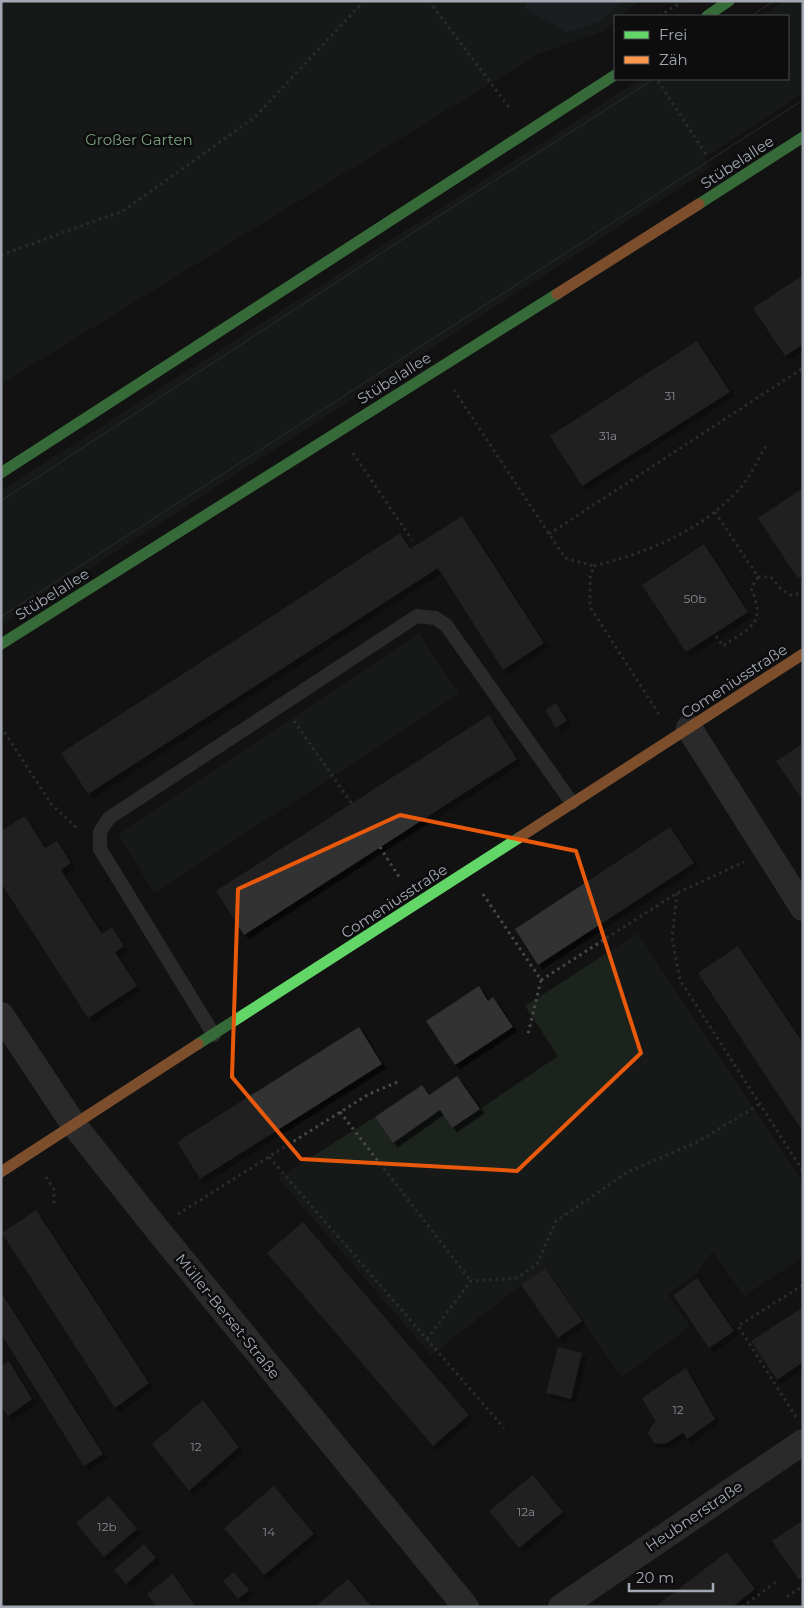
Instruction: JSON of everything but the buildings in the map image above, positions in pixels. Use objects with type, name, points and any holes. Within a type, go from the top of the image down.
[{"type":"main road","points":[[708,15],[729,1]]},
{"type":"main road","points":[[1,473],[614,76]]},
{"type":"main road","name":"Stübelallee","points":[[1,644],[803,137]]},
{"type":"main road","name":"Comeniusstraße","points":[[1,1172],[803,654]]},
{"type":"street","points":[[682,732],[766,850],[803,908]]},
{"type":"street","name":"Müller-Berset-Straße","points":[[1,1015],[74,1125],[466,1607]]},
{"type":"street","name":"Heubnerstraße","points":[[561,1607],[800,1431]]},
{"type":"lane","points":[[214,1035],[100,849],[100,832],[109,818],[417,616],[435,618],[446,625],[572,803]]},
{"type":"path","points":[[1,255],[123,210],[255,117],[364,1]]},
{"type":"path","points":[[429,1],[511,110]]},
{"type":"path","points":[[662,15],[683,1]]},
{"type":"path","points":[[658,81],[707,156]]},
{"type":"path","points":[[549,534],[803,368]]},
{"type":"path","points":[[451,385],[565,558],[594,566],[629,557],[679,536],[715,512],[742,486],[766,446]]},
{"type":"path","points":[[352,450],[412,540]]},
{"type":"path","points":[[715,512],[758,577]]},
{"type":"path","points":[[594,566],[590,578],[590,607],[682,732]]},
{"type":"path","points":[[758,577],[770,577],[779,588],[790,595],[803,593]]},
{"type":"path","points":[[716,636],[723,646],[752,626],[758,616],[757,601],[751,588],[758,577]]},
{"type":"path","points":[[282,704],[352,804]]},
{"type":"path","points":[[1,727],[52,805],[100,849]]},
{"type":"path","points":[[380,848],[417,904]]},
{"type":"path","points":[[528,1034],[541,980],[677,893],[733,868],[766,850]]},
{"type":"path","points":[[467,871],[541,980]]},
{"type":"path","points":[[677,893],[672,938],[680,980],[803,1171]]},
{"type":"path","points":[[156,1228],[369,1094],[400,1081]]},
{"type":"path","points":[[427,1339],[471,1281],[517,1278],[537,1264],[556,1220],[628,1172],[697,1142],[760,1104]]},
{"type":"path","points":[[340,1112],[471,1281]]},
{"type":"path","points":[[269,1157],[504,1428]]},
{"type":"path","points":[[54,1190],[54,1203]]},
{"type":"path","points":[[800,1431],[738,1326],[803,1285]]},
{"type":"path","points":[[742,1607],[776,1582]]},
{"type":"path","points":[[787,1597],[803,1586]]},
{"type":"highlighted area","points":[[400,815],[576,851],[641,1053],[517,1171],[301,1159],[232,1077],[238,889]]},
{"type":"green space","name":"Großer Garten","points":[[1,1],[638,1],[622,15],[614,15],[614,22],[604,31],[538,54],[1,384]]},
{"type":"green space","points":[[784,1],[803,1],[803,93],[704,158],[710,168],[1,626],[1,491],[639,80],[652,80],[654,83],[660,80],[789,80],[789,15],[762,15]]},
{"type":"green space","points":[[419,633],[459,694],[154,893],[118,834]]},
{"type":"green space","points":[[638,933],[803,1183],[803,1257],[744,1296],[713,1251],[696,1274],[668,1294],[690,1326],[622,1377],[545,1268],[431,1355],[278,1178],[375,1117],[393,1143],[440,1110],[452,1128],[558,1056],[525,1006]]},
{"type":"shaded area","points":[[527,1],[621,1],[602,21],[567,32],[525,9]]},
{"type":"tram line","points":[[753,15],[774,1]]},
{"type":"tram line","points":[[1,501],[409,235],[652,80]]},
{"type":"tram line","points":[[1,617],[803,100]]},
{"type":"traffic: fast","points":[[708,15],[729,1]]},
{"type":"traffic: fast","points":[[1,473],[614,76]]},
{"type":"traffic: fast","points":[[699,204],[803,137]]},
{"type":"traffic: fast","points":[[1,644],[557,294]]},
{"type":"traffic: fast","points":[[198,1044],[520,837]]},
{"type":"traffic: slow","points":[[557,294],[699,204]]},
{"type":"traffic: slow","points":[[520,837],[803,654]]},
{"type":"traffic: slow","points":[[1,1172],[198,1044]]}]
